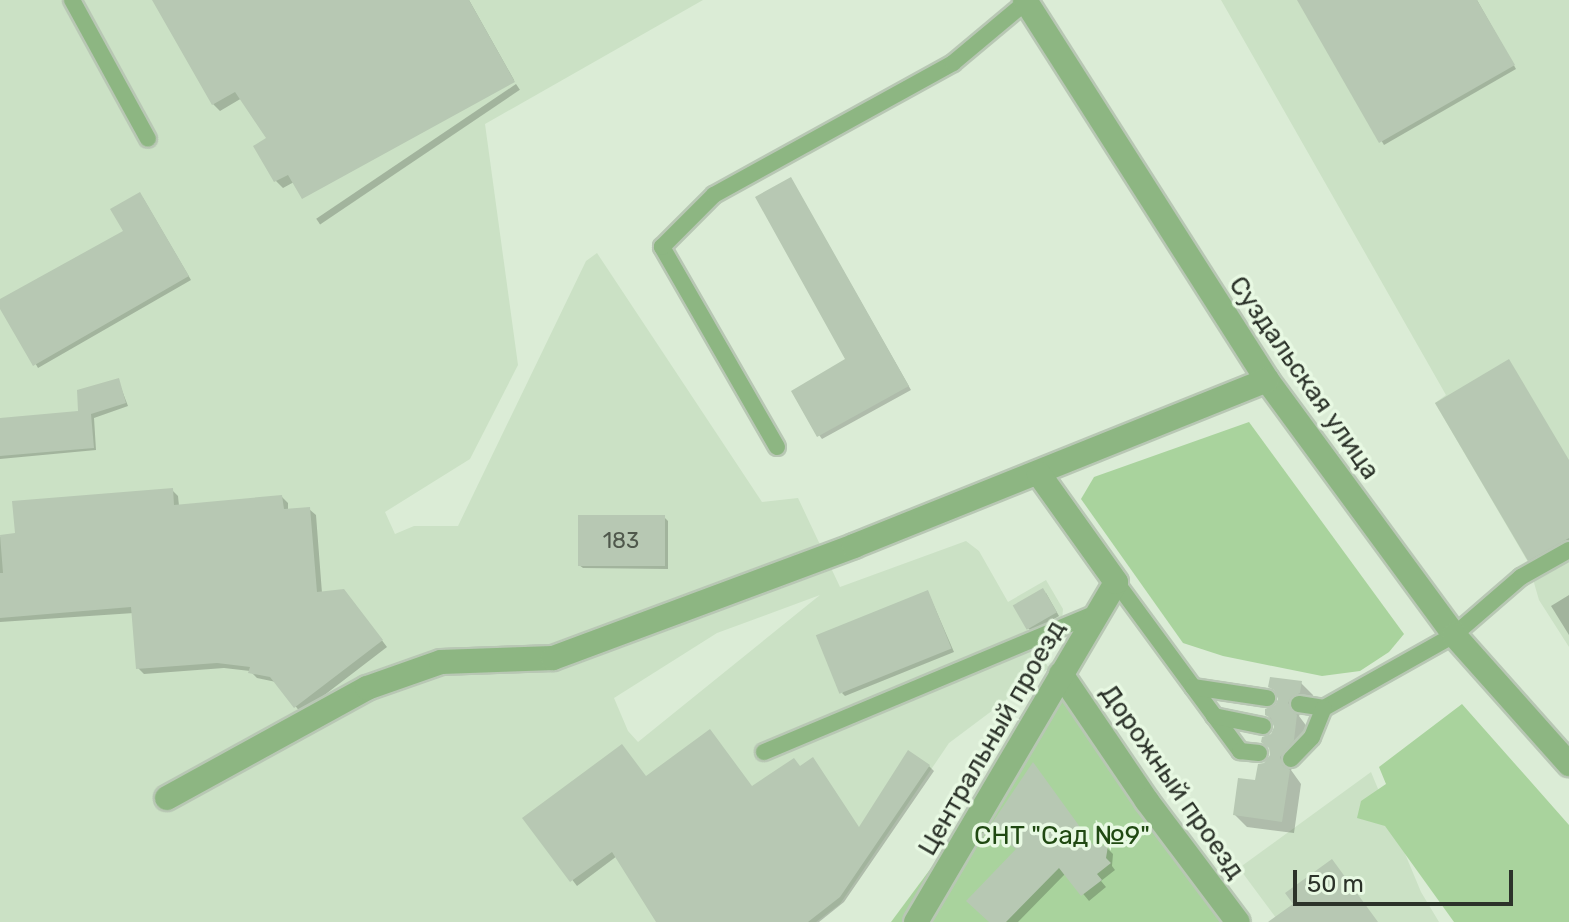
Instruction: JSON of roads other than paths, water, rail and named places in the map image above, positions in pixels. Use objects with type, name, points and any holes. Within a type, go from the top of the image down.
[{"type":"street","name":"Суздальская улица","points":[[1026,1],[1267,380],[1454,635],[1569,764]]},
{"type":"street","points":[[167,798],[367,688],[441,662],[553,658],[1039,474],[1267,380]]},
{"type":"street","points":[[1039,474],[1116,582]]},
{"type":"street","name":"Центральный проезд","points":[[916,922],[1116,582]]},
{"type":"street","name":"Дорожный проезд","points":[[1061,674],[1147,801],[1238,922]]},
{"type":"lane","points":[[72,0],[148,139]]},
{"type":"lane","points":[[777,447],[662,247],[714,195],[953,63],[1026,1]]},
{"type":"lane","points":[[1291,759],[1312,737],[1324,708],[1454,635],[1521,577],[1569,550]]},
{"type":"lane","points":[[1116,582],[1240,751],[1259,753]]},
{"type":"lane","points":[[764,752],[1098,612]]},
{"type":"lane","points":[[1193,687],[1267,698]]},
{"type":"lane","points":[[1299,704],[1324,708]]},
{"type":"lane","points":[[1214,716],[1263,726]]},
{"type":"lane","points":[[1295,733],[1312,737]]},
{"type":"park label","name":"СНТ \"Сад №9\"","points":[[1062,836]]}]
